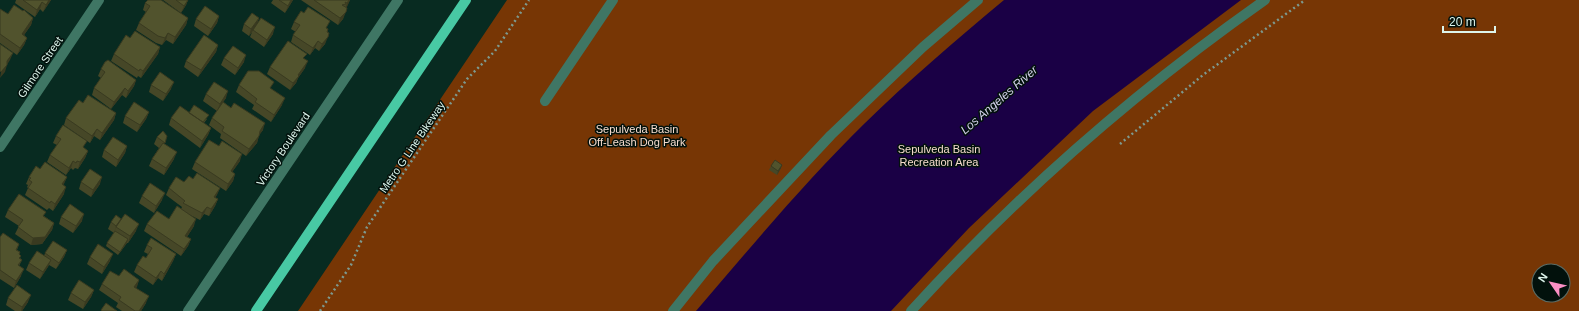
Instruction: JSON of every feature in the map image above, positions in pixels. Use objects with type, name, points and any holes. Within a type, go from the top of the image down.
[{"type":"main road","points":[[256,311],[466,0]]},
{"type":"street","name":"Gilmore Street","points":[[0,147],[99,0]]},
{"type":"street","name":"Victory Boulevard","points":[[188,311],[398,0]]},
{"type":"street","points":[[545,102],[613,0]]},
{"type":"street","points":[[673,311],[713,261],[831,135],[923,47],[978,0]]},
{"type":"street","points":[[911,311],[947,272],[1025,195],[1102,127],[1228,26],[1265,0]]},
{"type":"path","name":"Metro G Line Bikeway","points":[[320,311],[351,265],[367,227],[467,79],[495,51],[529,0]]},
{"type":"path","points":[[1120,144],[1203,74],[1306,0]]},
{"type":"green space","name":"Sepulveda Basin Recreation Area","points":[[507,0],[1579,0],[1579,311],[298,311]]},
{"type":"water","name":"Los Angeles River","points":[[1004,0],[1241,0],[1093,111],[969,228],[891,311],[696,311],[778,216],[842,146],[915,76]]},
{"type":"building","points":[[23,0],[49,0],[46,5],[42,2],[37,10]]},
{"type":"building","points":[[148,0],[161,0],[188,18],[175,37],[168,33],[165,38],[158,36],[139,23],[150,6],[145,3]]},
{"type":"building","points":[[176,0],[188,0],[184,6]]},
{"type":"building","points":[[279,0],[291,0],[288,6]]},
{"type":"building","points":[[314,0],[349,0],[347,3],[345,2],[346,4],[342,5],[347,8],[346,12],[340,18]]},
{"type":"building","points":[[14,5],[23,11],[24,10],[33,18],[22,34],[27,38],[20,48],[0,34],[0,9],[8,14]]},
{"type":"building","points":[[205,6],[219,16],[211,29],[196,19]]},
{"type":"building","points":[[308,7],[330,21],[326,28],[328,29],[327,32],[329,33],[328,37],[322,44],[318,41],[313,48],[293,35],[300,25],[294,22],[301,11],[304,13]]},
{"type":"building","points":[[252,13],[259,18],[251,29],[244,24]]},
{"type":"building","points":[[261,18],[275,27],[267,40],[253,30]]},
{"type":"building","points":[[135,31],[160,47],[143,71],[140,69],[139,71],[114,54],[126,35],[130,38]]},
{"type":"building","points":[[204,35],[218,45],[201,70],[186,61]]},
{"type":"building","points":[[288,41],[307,54],[303,58],[308,61],[293,83],[270,67]]},
{"type":"building","points":[[0,44],[13,53],[7,61],[7,65],[1,72],[0,71]]},
{"type":"building","points":[[233,46],[246,55],[238,68],[224,58]]},
{"type":"building","points":[[108,60],[136,80],[128,91],[125,88],[114,102],[94,88],[105,72],[101,69]]},
{"type":"building","points":[[248,71],[259,71],[274,82],[270,88],[285,98],[274,115],[255,102],[257,99],[239,85]]},
{"type":"building","points":[[160,72],[174,82],[166,94],[151,85]]},
{"type":"building","points":[[214,82],[228,91],[220,104],[206,94]]},
{"type":"building","points":[[88,95],[116,113],[102,133],[97,129],[92,136],[66,118],[79,100],[83,103]]},
{"type":"building","points":[[134,102],[149,112],[140,125],[125,116]]},
{"type":"building","points":[[223,102],[231,108],[234,103],[265,123],[259,136],[249,149],[222,131],[224,127],[212,118]]},
{"type":"building","points":[[194,105],[209,115],[203,122],[189,113]]},
{"type":"building","points":[[180,106],[211,128],[202,141],[171,118]]},
{"type":"building","points":[[63,125],[87,141],[83,147],[88,151],[80,162],[77,161],[76,163],[73,161],[69,168],[50,155],[61,139],[56,136]]},
{"type":"building","points":[[163,131],[167,136],[165,143],[157,137]]},
{"type":"building","points":[[113,137],[127,146],[118,160],[104,150]]},
{"type":"building","points":[[209,140],[219,146],[222,141],[242,154],[231,171],[235,174],[228,184],[195,162]]},
{"type":"building","points":[[163,143],[177,152],[166,168],[152,159]]},
{"type":"building","points":[[775,160],[782,165],[778,171],[771,166]]},
{"type":"building","points":[[45,162],[67,177],[62,184],[66,187],[55,204],[51,201],[50,203],[28,188],[32,182],[29,180],[31,178],[29,177],[36,166],[40,169]]},
{"type":"building","points":[[90,169],[102,177],[93,190],[81,182]]},
{"type":"building","points":[[197,173],[220,188],[214,197],[218,199],[211,209],[207,207],[202,213],[183,203],[185,201],[169,188],[176,177],[184,182],[189,176],[193,179]]},
{"type":"building","points":[[150,183],[165,193],[156,206],[142,196]]},
{"type":"building","points":[[19,194],[46,212],[43,216],[54,223],[45,237],[33,238],[18,227],[23,220],[8,210]]},
{"type":"building","points":[[70,204],[84,214],[76,226],[61,217]]},
{"type":"building","points":[[177,206],[196,219],[185,236],[191,239],[184,249],[147,224],[157,211],[169,219]]},
{"type":"building","points":[[125,214],[139,224],[130,236],[116,227]]},
{"type":"building","points":[[116,215],[121,219],[116,226],[111,222]]},
{"type":"building","points":[[115,231],[128,239],[120,252],[107,243]]},
{"type":"building","points":[[3,233],[19,244],[16,250],[20,252],[19,254],[21,256],[19,258],[22,260],[18,265],[24,269],[16,281],[0,270],[0,237]]},
{"type":"building","points":[[151,238],[176,254],[164,274],[161,271],[156,278],[137,265],[143,256],[146,258],[152,248],[147,245]]},
{"type":"building","points":[[53,241],[67,250],[59,263],[45,253]]},
{"type":"building","points":[[98,244],[113,254],[104,267],[90,257]]},
{"type":"building","points":[[37,251],[51,260],[43,272],[29,263]]},
{"type":"building","points":[[124,269],[139,280],[134,287],[149,296],[139,311],[135,311],[119,300],[121,297],[102,284],[110,271],[119,276]]},
{"type":"building","points":[[79,280],[94,290],[85,302],[71,293]]},
{"type":"building","points":[[17,285],[31,295],[22,307],[8,298]]},
{"type":"building","points":[[106,303],[117,311],[102,311],[101,310]]},
{"type":"park label","name":"Sepulveda Basin Off-Leash Dog Park","points":[[637,135]]}]
